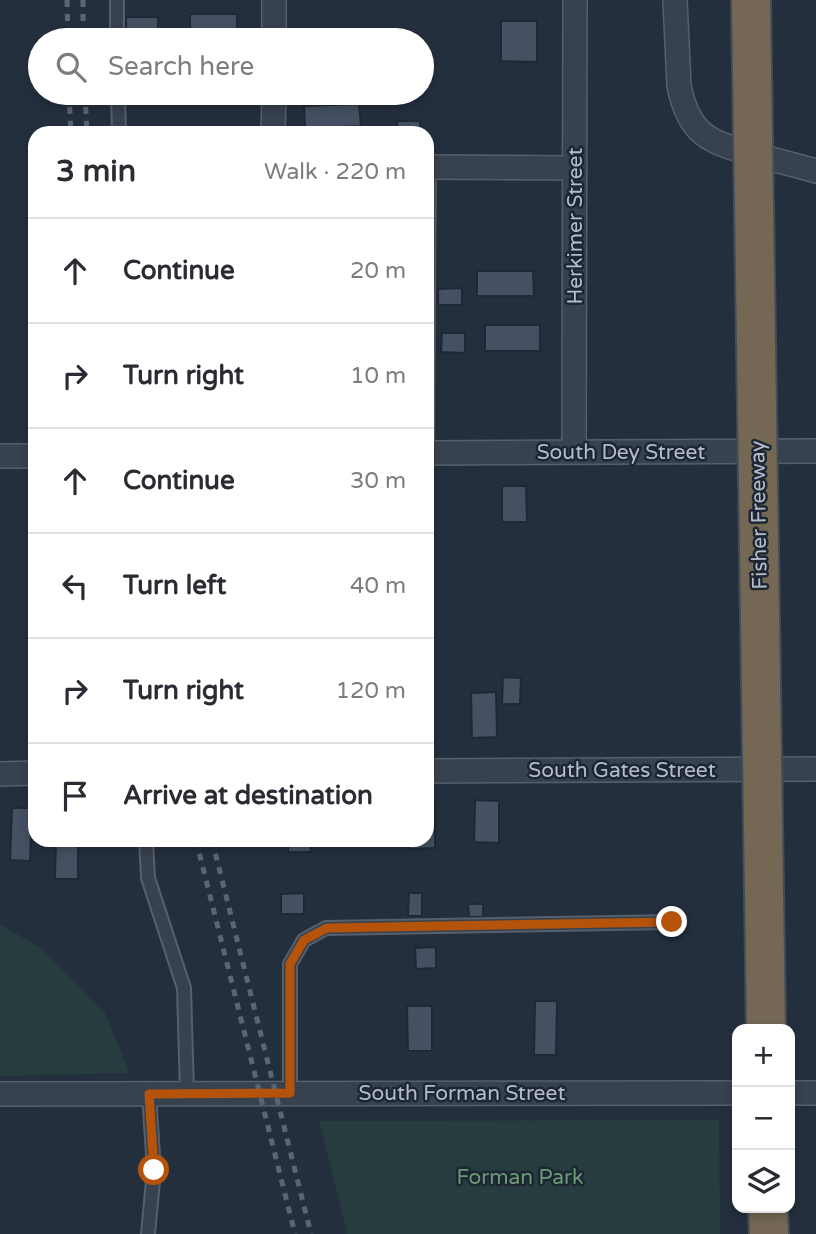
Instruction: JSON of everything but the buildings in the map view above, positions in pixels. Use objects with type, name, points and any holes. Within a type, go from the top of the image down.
[{"type":"highway","name":"Fisher Freeway","points":[[751,0],[766,1024]]},
{"type":"highway","points":[[768,1213],[769,1234]]},
{"type":"street","points":[[274,0],[274,28]]},
{"type":"street","name":"Herkimer Street","points":[[574,452],[575,0]]},
{"type":"street","points":[[675,0],[679,86],[693,124],[717,144],[816,171]]},
{"type":"street","points":[[273,126],[274,105]]},
{"type":"street","points":[[434,167],[575,168]]},
{"type":"street","name":"South Dey Street","points":[[434,453],[816,451]]},
{"type":"street","points":[[0,456],[28,456]]},
{"type":"street","name":"South Gates Street","points":[[434,771],[816,769]]},
{"type":"street","points":[[0,774],[28,773]]},
{"type":"street","name":"South Forman Street","points":[[0,1094],[732,1093]]},
{"type":"street","points":[[795,1093],[816,1093]]},
{"type":"lane","points":[[117,0],[117,28]]},
{"type":"lane","points":[[118,105],[119,126]]},
{"type":"lane","points":[[146,847],[148,878],[184,988],[187,1093]]},
{"type":"lane","points":[[290,1093],[290,964],[304,940],[327,928],[672,922]]},
{"type":"lane","points":[[148,1234],[154,1170],[149,1094]]},
{"type":"green space","points":[[0,924],[42,949],[105,1013],[130,1073],[0,1076]]},
{"type":"green space","name":"Forman Park","points":[[719,1120],[720,1234],[347,1234],[319,1121]]},
{"type":"railway","points":[[67,0],[68,28]]},
{"type":"railway","points":[[83,0],[83,28]]},
{"type":"railway","points":[[70,105],[71,126]]},
{"type":"railway","points":[[86,105],[87,126]]},
{"type":"railway","points":[[198,847],[295,1234]]},
{"type":"railway","points":[[214,847],[311,1234]]},
{"type":"route","points":[[154,1170],[149,1094],[290,1093],[290,964],[304,940],[327,928],[672,922]]}]
